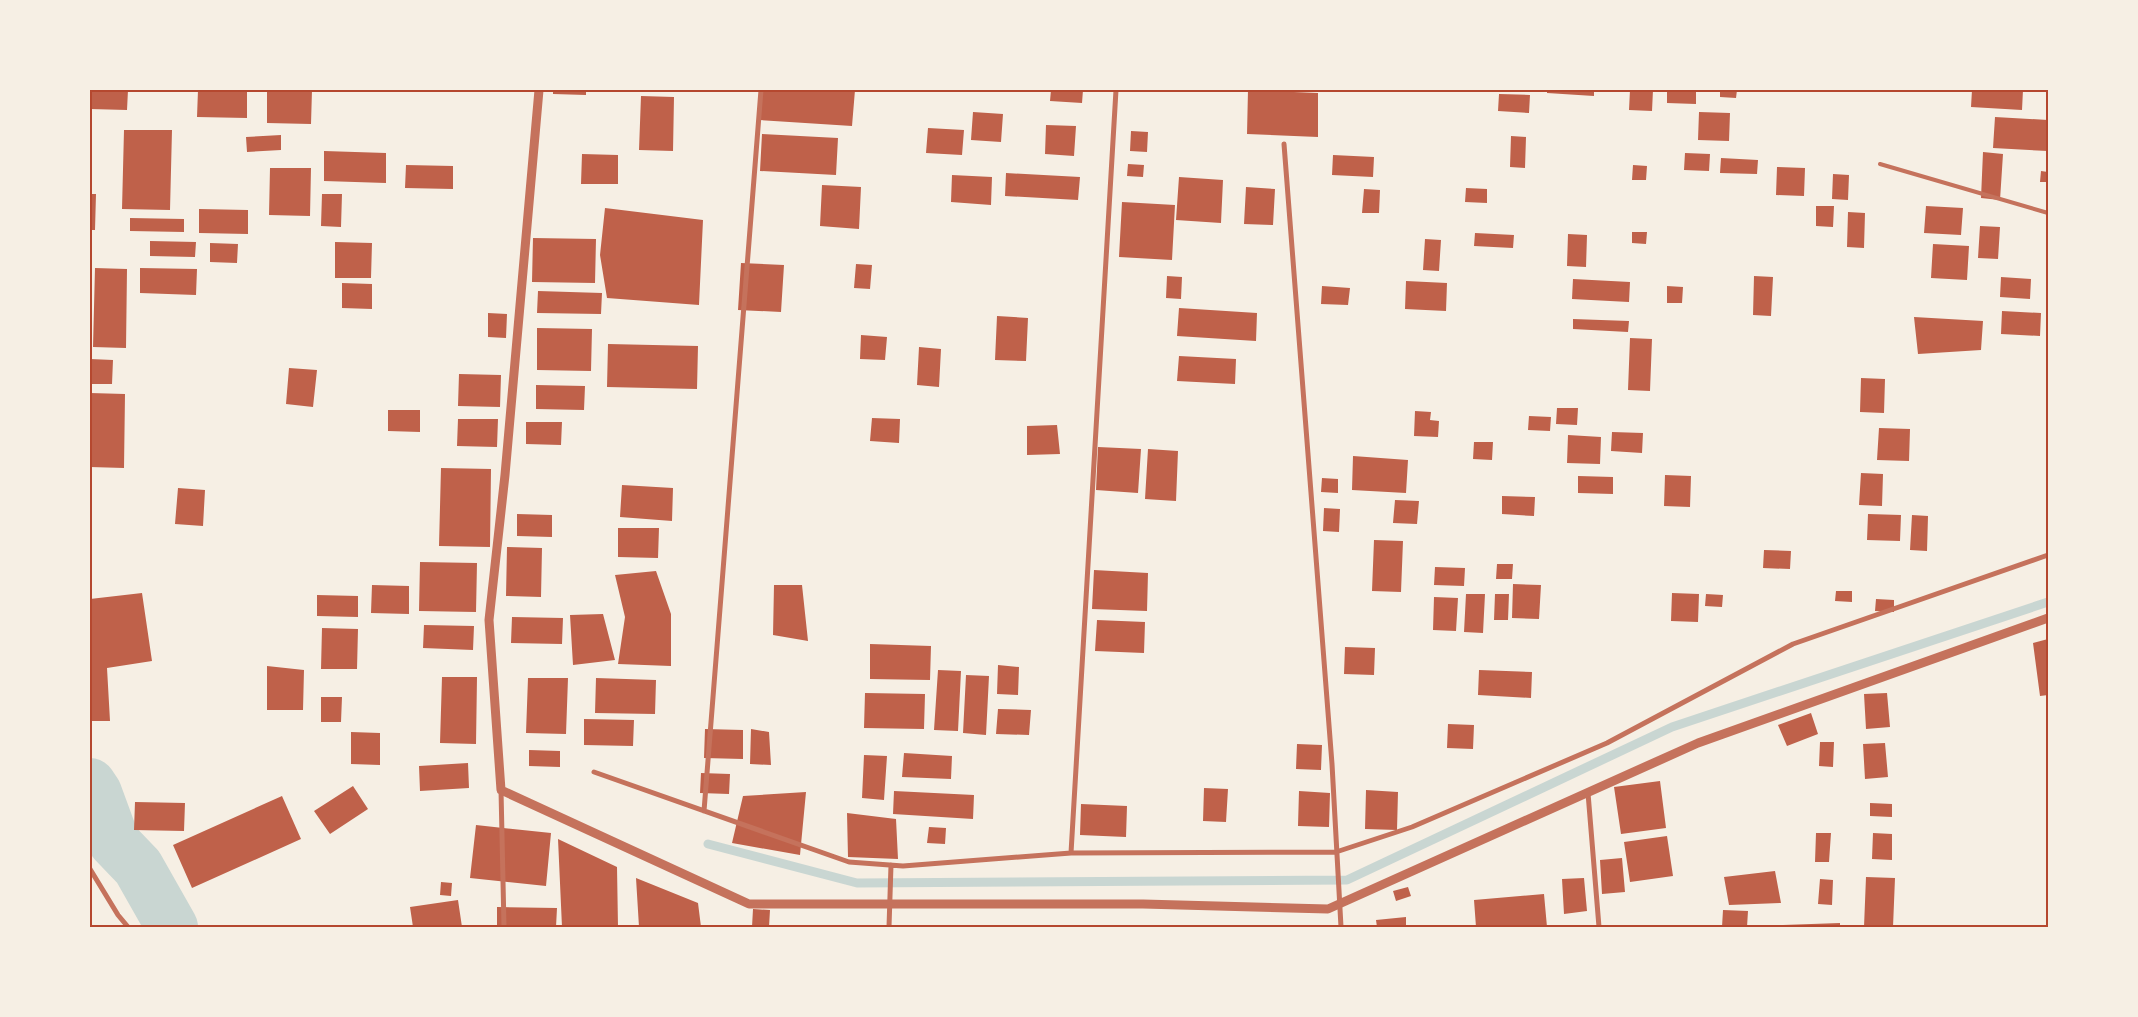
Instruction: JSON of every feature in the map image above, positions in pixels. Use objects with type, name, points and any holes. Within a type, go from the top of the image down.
[{"type":"street","points":[[504,927],[502,790],[489,620],[505,475],[539,90]]},
{"type":"street","points":[[704,811],[761,90]]},
{"type":"street","points":[[1071,853],[1116,90]]},
{"type":"street","points":[[1284,144],[1330,735],[1341,927]]},
{"type":"street","points":[[594,772],[849,862],[891,865],[1071,853],[1336,852],[1412,827],[1607,743],[1794,644],[2048,555]]},
{"type":"street","points":[[502,790],[749,904],[1143,904],[1328,908],[1698,743],[2048,618]]},
{"type":"street","points":[[1588,792],[1599,927]]},
{"type":"street","points":[[889,927],[891,865]]},
{"type":"street","points":[[90,869],[118,915],[128,927]]},
{"type":"lane","points":[[1880,164],[2048,213]]},
{"type":"building","points":[[90,90],[128,90],[127,110],[90,109]]},
{"type":"building","points":[[198,90],[247,90],[247,118],[197,117]]},
{"type":"building","points":[[267,90],[312,90],[311,124],[267,123]]},
{"type":"building","points":[[553,90],[586,90],[586,95],[553,94]]},
{"type":"building","points":[[761,90],[855,90],[852,126],[760,120]]},
{"type":"building","points":[[1051,90],[1083,90],[1082,103],[1050,101]]},
{"type":"building","points":[[1248,90],[1318,93],[1318,137],[1247,134]]},
{"type":"building","points":[[1547,90],[1594,90],[1594,96],[1547,93]]},
{"type":"building","points":[[1630,90],[1653,90],[1652,111],[1629,110]]},
{"type":"building","points":[[1667,90],[1696,90],[1696,104],[1667,103]]},
{"type":"building","points":[[1720,90],[1737,90],[1736,98],[1720,97]]},
{"type":"building","points":[[1972,90],[2023,90],[2022,110],[1971,107]]},
{"type":"building","points":[[1499,94],[1530,95],[1529,113],[1498,111]]},
{"type":"building","points":[[641,96],[674,97],[673,151],[639,150]]},
{"type":"building","points":[[973,112],[1003,114],[1001,142],[971,140]]},
{"type":"building","points":[[1699,112],[1730,113],[1729,141],[1698,140]]},
{"type":"building","points":[[1995,117],[2048,120],[2048,151],[1993,148]]},
{"type":"building","points":[[1046,125],[1076,126],[1074,156],[1045,154]]},
{"type":"building","points":[[928,128],[964,130],[962,155],[926,153]]},
{"type":"building","points":[[124,130],[172,130],[170,210],[122,209]]},
{"type":"building","points":[[1131,131],[1148,132],[1147,152],[1130,151]]},
{"type":"building","points":[[762,134],[838,138],[836,175],[760,171]]},
{"type":"building","points":[[281,135],[281,150],[247,152],[246,137]]},
{"type":"building","points":[[1511,136],[1526,137],[1525,168],[1510,167]]},
{"type":"building","points":[[324,151],[386,153],[386,183],[324,181]]},
{"type":"building","points":[[1983,152],[2003,154],[2000,200],[1981,198]]},
{"type":"building","points":[[1685,153],[1710,154],[1709,171],[1684,170]]},
{"type":"building","points":[[582,154],[618,155],[618,184],[581,184]]},
{"type":"building","points":[[1333,155],[1374,157],[1373,177],[1332,175]]},
{"type":"building","points":[[1721,158],[1758,160],[1757,174],[1720,173]]},
{"type":"building","points":[[1128,164],[1144,165],[1143,177],[1127,176]]},
{"type":"building","points":[[406,165],[453,166],[453,189],[405,188]]},
{"type":"building","points":[[1633,165],[1647,166],[1646,180],[1632,180]]},
{"type":"building","points":[[1777,167],[1805,168],[1804,196],[1776,195]]},
{"type":"building","points":[[270,168],[311,168],[310,216],[269,215]]},
{"type":"building","points":[[2041,171],[2048,172],[2048,182],[2040,182]]},
{"type":"building","points":[[1006,173],[1080,177],[1078,200],[1005,196]]},
{"type":"building","points":[[1833,174],[1849,175],[1848,200],[1832,199]]},
{"type":"building","points":[[952,175],[992,177],[991,205],[951,202]]},
{"type":"building","points":[[1179,177],[1223,180],[1221,223],[1176,220]]},
{"type":"building","points":[[822,185],[861,187],[859,229],[820,226]]},
{"type":"building","points":[[1246,187],[1275,189],[1273,225],[1244,224]]},
{"type":"building","points":[[1466,188],[1487,189],[1487,203],[1465,202]]},
{"type":"building","points":[[1364,189],[1380,190],[1379,213],[1362,213]]},
{"type":"building","points":[[90,194],[96,194],[95,230],[90,230]]},
{"type":"building","points":[[322,194],[342,194],[341,227],[321,226]]},
{"type":"building","points":[[1122,202],[1175,205],[1172,260],[1119,257]]},
{"type":"building","points":[[1816,206],[1834,206],[1833,227],[1816,226]]},
{"type":"building","points":[[1926,206],[1963,208],[1961,235],[1924,233]]},
{"type":"building","points":[[605,208],[703,220],[699,305],[607,298],[600,255]]},
{"type":"building","points":[[199,209],[248,210],[248,234],[199,233]]},
{"type":"building","points":[[1848,212],[1865,213],[1864,248],[1847,247]]},
{"type":"building","points":[[130,218],[184,219],[184,232],[130,231]]},
{"type":"building","points":[[1980,226],[2000,227],[1998,259],[1978,258]]},
{"type":"building","points":[[1632,232],[1647,232],[1646,244],[1632,243]]},
{"type":"building","points":[[1475,233],[1514,235],[1513,248],[1474,246]]},
{"type":"building","points":[[1568,234],[1587,235],[1586,267],[1567,266]]},
{"type":"building","points":[[533,238],[596,239],[595,283],[532,282]]},
{"type":"building","points":[[1425,239],[1441,240],[1439,271],[1423,270]]},
{"type":"building","points":[[150,241],[196,242],[195,257],[150,256]]},
{"type":"building","points":[[335,242],[372,243],[371,278],[335,278]]},
{"type":"building","points":[[210,243],[238,244],[237,263],[210,262]]},
{"type":"building","points":[[1933,244],[1969,246],[1967,280],[1931,278]]},
{"type":"building","points":[[741,263],[784,265],[781,312],[738,310]]},
{"type":"building","points":[[856,264],[872,265],[870,289],[854,288]]},
{"type":"building","points":[[95,268],[127,269],[126,348],[93,347]]},
{"type":"building","points":[[140,268],[197,269],[196,295],[140,293]]},
{"type":"building","points":[[1167,276],[1182,277],[1181,299],[1166,298]]},
{"type":"building","points":[[1754,276],[1773,277],[1771,316],[1753,315]]},
{"type":"building","points":[[2001,277],[2031,279],[2030,299],[2000,297]]},
{"type":"building","points":[[1573,279],[1630,282],[1629,302],[1572,299]]},
{"type":"building","points":[[1406,281],[1447,283],[1446,311],[1405,309]]},
{"type":"building","points":[[342,283],[372,284],[372,309],[342,308]]},
{"type":"building","points":[[1322,286],[1350,288],[1348,305],[1321,304]]},
{"type":"building","points":[[1667,286],[1683,287],[1682,303],[1667,303]]},
{"type":"building","points":[[538,291],[602,293],[601,314],[537,313]]},
{"type":"building","points":[[1179,308],[1257,313],[1256,341],[1177,336]]},
{"type":"building","points":[[2002,311],[2041,313],[2040,336],[2001,334]]},
{"type":"building","points":[[488,313],[507,314],[506,338],[488,337]]},
{"type":"building","points":[[997,316],[1028,318],[1026,361],[995,360]]},
{"type":"building","points":[[1914,317],[1983,321],[1981,350],[1918,354]]},
{"type":"building","points":[[1573,319],[1629,321],[1628,332],[1573,329]]},
{"type":"building","points":[[537,328],[592,329],[591,371],[537,370]]},
{"type":"building","points":[[861,335],[887,337],[885,360],[860,359]]},
{"type":"building","points":[[1630,338],[1652,339],[1650,391],[1628,390]]},
{"type":"building","points":[[608,344],[698,346],[697,389],[607,387]]},
{"type":"building","points":[[919,347],[941,349],[939,387],[917,385]]},
{"type":"building","points":[[1179,356],[1236,359],[1235,384],[1177,381]]},
{"type":"building","points":[[90,359],[113,360],[112,384],[90,384]]},
{"type":"building","points":[[289,368],[317,370],[313,407],[286,404]]},
{"type":"building","points":[[459,374],[501,375],[500,407],[458,406]]},
{"type":"building","points":[[1861,378],[1885,379],[1884,413],[1860,412]]},
{"type":"building","points":[[536,385],[585,386],[584,410],[536,409]]},
{"type":"building","points":[[90,393],[125,394],[124,468],[90,467]]},
{"type":"building","points":[[1557,408],[1578,408],[1577,425],[1556,424]]},
{"type":"building","points":[[388,410],[420,410],[420,432],[388,431]]},
{"type":"building","points":[[1415,411],[1431,412],[1430,420],[1439,421],[1438,437],[1414,436]]},
{"type":"building","points":[[1529,416],[1551,417],[1550,431],[1528,430]]},
{"type":"building","points":[[872,418],[900,419],[899,443],[870,441]]},
{"type":"building","points":[[458,419],[498,419],[497,447],[457,446]]},
{"type":"building","points":[[526,422],[562,422],[561,445],[526,444]]},
{"type":"building","points":[[1057,425],[1060,454],[1027,455],[1027,426]]},
{"type":"building","points":[[1879,428],[1910,429],[1909,461],[1877,460]]},
{"type":"building","points":[[1612,432],[1643,433],[1642,453],[1611,451]]},
{"type":"building","points":[[1568,435],[1601,437],[1600,464],[1567,463]]},
{"type":"building","points":[[1474,442],[1493,442],[1492,460],[1473,459]]},
{"type":"building","points":[[1098,447],[1141,449],[1138,493],[1096,490]]},
{"type":"building","points":[[1148,449],[1178,451],[1176,501],[1145,499]]},
{"type":"building","points":[[1353,456],[1408,460],[1406,493],[1352,490]]},
{"type":"building","points":[[441,468],[491,469],[490,547],[439,546]]},
{"type":"building","points":[[1861,473],[1883,474],[1882,506],[1859,505]]},
{"type":"building","points":[[1665,475],[1691,476],[1690,507],[1664,506]]},
{"type":"building","points":[[1578,476],[1613,477],[1613,494],[1578,493]]},
{"type":"building","points":[[1322,478],[1338,479],[1338,493],[1321,492]]},
{"type":"building","points":[[622,485],[673,488],[672,521],[620,517]]},
{"type":"building","points":[[178,488],[205,490],[203,526],[175,524]]},
{"type":"building","points":[[1502,496],[1535,497],[1534,516],[1502,514]]},
{"type":"building","points":[[1395,500],[1419,501],[1417,524],[1393,523]]},
{"type":"building","points":[[1324,508],[1340,509],[1339,532],[1323,531]]},
{"type":"building","points":[[517,514],[552,515],[552,537],[517,536]]},
{"type":"building","points":[[1868,514],[1901,515],[1900,541],[1867,540]]},
{"type":"building","points":[[1912,515],[1928,516],[1927,551],[1910,550]]},
{"type":"building","points":[[618,528],[659,528],[658,558],[618,557]]},
{"type":"building","points":[[1374,540],[1403,541],[1401,592],[1372,591]]},
{"type":"building","points":[[507,547],[542,548],[541,597],[506,596]]},
{"type":"building","points":[[1764,550],[1791,551],[1790,569],[1763,568]]},
{"type":"building","points":[[420,562],[477,563],[476,612],[419,611]]},
{"type":"building","points":[[1497,564],[1513,564],[1512,579],[1496,579]]},
{"type":"building","points":[[1435,567],[1465,568],[1464,586],[1434,585]]},
{"type":"building","points":[[1094,570],[1148,573],[1147,611],[1092,609]]},
{"type":"building","points":[[656,571],[671,614],[671,666],[618,664],[625,617],[615,575]]},
{"type":"building","points":[[1513,584],[1541,585],[1539,619],[1512,618]]},
{"type":"building","points":[[372,585],[409,586],[409,614],[371,613]]},
{"type":"building","points":[[774,585],[802,585],[808,641],[773,635]]},
{"type":"building","points":[[1836,591],[1852,591],[1852,602],[1835,601]]},
{"type":"building","points":[[142,593],[152,661],[107,668],[110,721],[90,721],[90,599]]},
{"type":"building","points":[[1672,593],[1699,594],[1698,622],[1671,621]]},
{"type":"building","points":[[1466,594],[1485,594],[1483,633],[1464,632]]},
{"type":"building","points":[[1495,594],[1509,594],[1508,620],[1494,620]]},
{"type":"building","points":[[1706,594],[1723,595],[1722,607],[1705,606]]},
{"type":"building","points":[[317,595],[358,596],[358,617],[317,616]]},
{"type":"building","points":[[1434,597],[1458,598],[1456,631],[1433,630]]},
{"type":"building","points":[[1876,599],[1894,600],[1894,612],[1875,611]]},
{"type":"building","points":[[603,614],[615,660],[573,665],[570,615]]},
{"type":"building","points":[[512,617],[563,618],[562,644],[511,643]]},
{"type":"building","points":[[1097,620],[1145,622],[1144,653],[1095,651]]},
{"type":"building","points":[[424,625],[474,626],[473,650],[423,648]]},
{"type":"building","points":[[322,628],[358,629],[357,669],[321,669]]},
{"type":"building","points":[[2048,639],[2048,695],[2040,696],[2033,643]]},
{"type":"building","points":[[870,644],[931,646],[930,680],[870,679]]},
{"type":"building","points":[[1345,647],[1375,648],[1374,675],[1344,674]]},
{"type":"building","points":[[998,665],[1019,667],[1018,695],[997,694]]},
{"type":"building","points":[[267,666],[304,670],[303,710],[267,710]]},
{"type":"building","points":[[938,670],[961,671],[958,731],[934,730]]},
{"type":"building","points":[[1479,670],[1532,672],[1531,698],[1478,695]]},
{"type":"building","points":[[966,675],[989,676],[986,735],[963,733]]},
{"type":"building","points":[[442,677],[477,677],[476,744],[440,743]]},
{"type":"building","points":[[528,678],[568,678],[566,734],[526,733]]},
{"type":"building","points":[[596,678],[656,680],[655,714],[595,713]]},
{"type":"building","points":[[865,693],[925,694],[924,729],[864,728]]},
{"type":"building","points":[[1887,693],[1890,727],[1866,729],[1864,694]]},
{"type":"building","points":[[321,697],[342,697],[341,722],[321,722]]},
{"type":"building","points":[[998,709],[1031,710],[1029,735],[996,734]]},
{"type":"building","points":[[1811,713],[1818,734],[1787,746],[1778,725]]},
{"type":"building","points":[[584,719],[634,720],[633,746],[584,745]]},
{"type":"building","points":[[1448,724],[1474,725],[1473,749],[1447,748]]},
{"type":"building","points":[[705,729],[743,730],[743,759],[704,758]]},
{"type":"building","points":[[751,729],[769,732],[771,765],[750,764]]},
{"type":"building","points":[[351,732],[380,733],[380,765],[351,764]]},
{"type":"building","points":[[1820,742],[1834,742],[1833,767],[1819,766]]},
{"type":"building","points":[[1885,743],[1888,777],[1865,779],[1863,744]]},
{"type":"building","points":[[1297,744],[1322,745],[1321,770],[1296,769]]},
{"type":"building","points":[[529,750],[560,751],[560,767],[529,766]]},
{"type":"building","points":[[904,753],[952,756],[951,779],[902,777]]},
{"type":"building","points":[[864,755],[887,756],[884,800],[862,798]]},
{"type":"building","points":[[468,763],[469,788],[420,791],[419,766]]},
{"type":"building","points":[[701,773],[730,774],[729,794],[700,793]]},
{"type":"building","points":[[1660,781],[1666,828],[1621,834],[1614,787]]},
{"type":"building","points":[[353,786],[368,809],[330,834],[314,811]]},
{"type":"building","points":[[1204,788],[1228,789],[1226,822],[1203,821]]},
{"type":"building","points":[[1366,790],[1398,792],[1397,830],[1365,829]]},
{"type":"building","points":[[894,791],[974,795],[973,819],[893,814]]},
{"type":"building","points":[[1299,791],[1330,793],[1329,827],[1298,826]]},
{"type":"building","points":[[806,792],[800,855],[732,843],[743,796]]},
{"type":"building","points":[[282,796],[301,839],[192,888],[173,845]]},
{"type":"building","points":[[135,802],[185,803],[184,831],[134,830]]},
{"type":"building","points":[[1870,803],[1892,804],[1892,817],[1870,816]]},
{"type":"building","points":[[1081,804],[1127,806],[1126,837],[1080,835]]},
{"type":"building","points":[[847,813],[896,819],[898,859],[848,857]]},
{"type":"building","points":[[476,825],[551,833],[546,886],[470,878]]},
{"type":"building","points":[[929,827],[946,828],[945,844],[927,843]]},
{"type":"building","points":[[1816,833],[1831,833],[1829,862],[1815,862]]},
{"type":"building","points":[[1873,833],[1892,834],[1892,860],[1872,859]]},
{"type":"building","points":[[1667,836],[1673,876],[1630,882],[1624,842]]},
{"type":"building","points":[[558,839],[617,867],[618,927],[562,927]]},
{"type":"building","points":[[1622,858],[1625,892],[1602,894],[1600,860]]},
{"type":"building","points":[[1775,871],[1781,903],[1729,905],[1724,877]]},
{"type":"building","points":[[1866,877],[1895,878],[1893,927],[1864,927]]},
{"type":"building","points":[[636,878],[698,903],[701,927],[639,927]]},
{"type":"building","points":[[1584,878],[1587,911],[1564,914],[1562,879]]},
{"type":"building","points":[[1820,879],[1833,880],[1832,905],[1818,904]]},
{"type":"building","points":[[441,882],[452,883],[451,896],[440,895]]},
{"type":"building","points":[[1408,887],[1411,896],[1396,901],[1393,891]]},
{"type":"building","points":[[1544,894],[1547,927],[1476,927],[1474,900]]},
{"type":"building","points":[[458,900],[462,927],[413,927],[410,907]]},
{"type":"building","points":[[497,907],[557,908],[556,927],[497,927]]},
{"type":"building","points":[[753,909],[770,910],[769,927],[752,927]]},
{"type":"building","points":[[1723,910],[1748,911],[1747,927],[1722,927]]},
{"type":"building","points":[[1406,917],[1406,927],[1377,927],[1376,920]]},
{"type":"building","points":[[1840,923],[1840,927],[1783,927],[1783,925]]},
{"type":"waterway","points":[[708,844],[857,883],[1347,880],[1672,727],[2048,602]]},
{"type":"waterway","points":[[90,784],[96,793],[114,842],[138,867],[172,927]]}]
